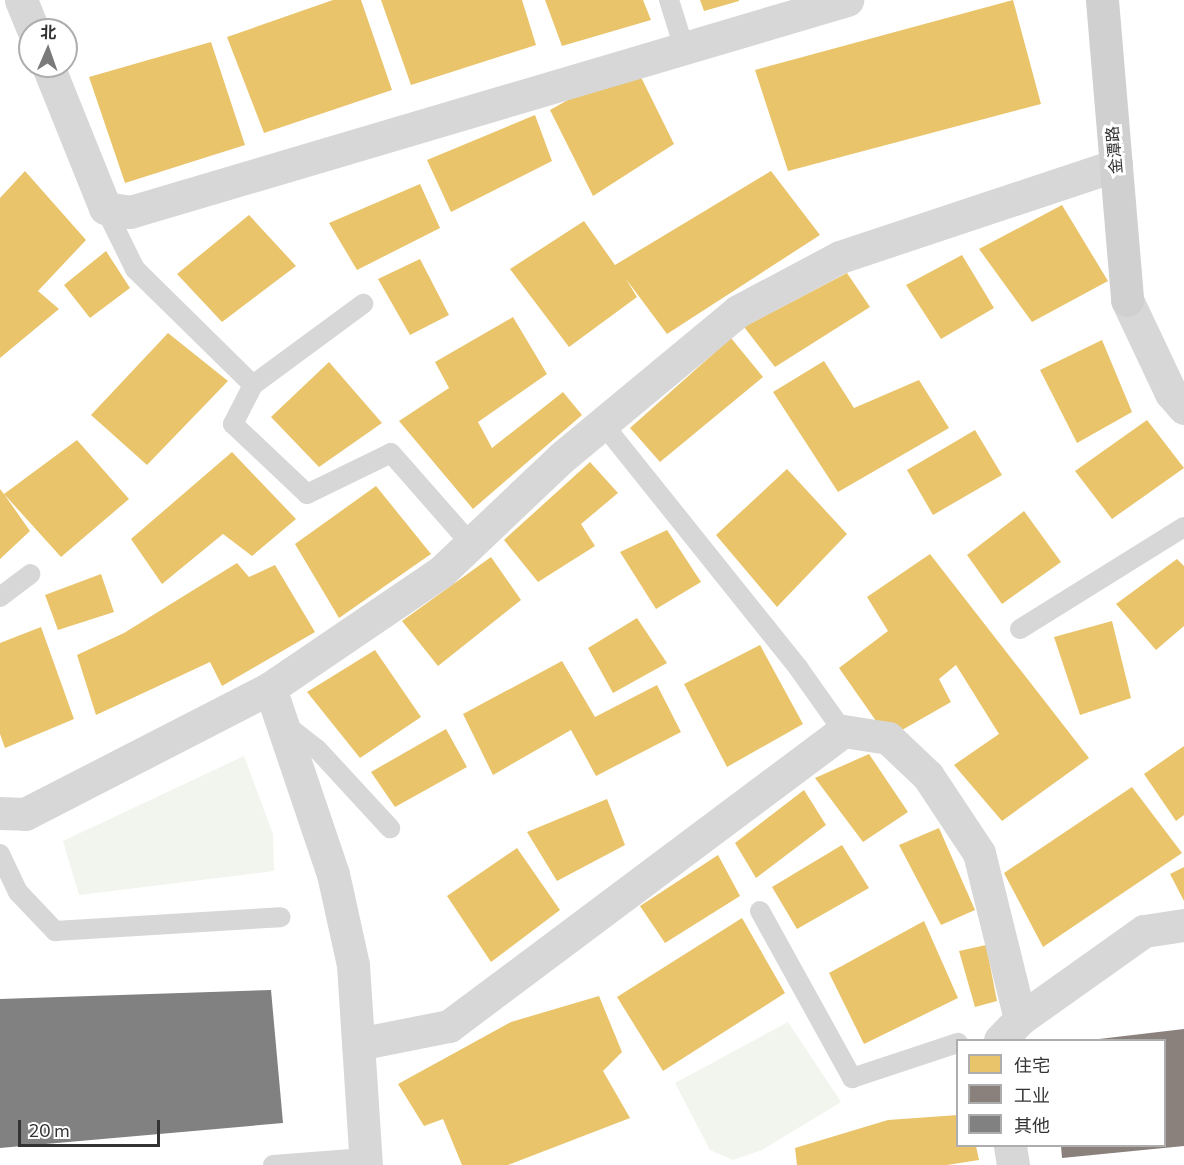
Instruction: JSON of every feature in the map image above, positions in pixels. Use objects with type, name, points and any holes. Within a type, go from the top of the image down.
[{"type":"street","points":[[21,0],[28,18]]},
{"type":"street","points":[[53,78],[105,208],[130,212],[847,0]]},
{"type":"street","name":"金潭路","points":[[1102,0],[1127,300],[1171,393],[1184,408]]},
{"type":"street","points":[[0,813],[25,814],[270,688],[442,571],[603,424],[738,311],[840,256],[1116,165]]},
{"type":"street","points":[[270,688],[333,874],[353,965],[365,1161]]},
{"type":"street","points":[[357,1044],[449,1026],[843,731],[888,738],[928,776],[979,853],[1010,1030],[1144,931],[1184,925]]},
{"type":"street","points":[[1010,1147],[1013,1165]]},
{"type":"lane","points":[[669,0],[684,48]]},
{"type":"lane","points":[[105,208],[135,269],[254,385]]},
{"type":"lane","points":[[363,304],[254,385],[233,424],[307,494],[391,453],[471,544]]},
{"type":"lane","points":[[603,424],[799,669],[843,731]]},
{"type":"lane","points":[[1020,629],[1184,527]]},
{"type":"lane","points":[[0,597],[30,573]]},
{"type":"lane","points":[[281,722],[316,750],[390,828]]},
{"type":"lane","points":[[0,854],[18,892],[55,931],[281,916]]},
{"type":"lane","points":[[760,911],[852,1078],[956,1044]]},
{"type":"lane","points":[[273,1165],[365,1161]]},
{"type":"shaded area","points":[[244,756],[273,834],[274,871],[79,895],[63,841]]},
{"type":"shaded area","points":[[788,1022],[841,1102],[762,1150],[733,1160],[710,1150],[675,1083]]},
{"type":"building: 住宅","points":[[333,0],[361,0],[392,90],[264,133],[227,37]]},
{"type":"building: 住宅","points":[[381,0],[522,0],[536,45],[411,85]]},
{"type":"building: 住宅","points":[[545,0],[643,0],[651,20],[562,46]]},
{"type":"building: 住宅","points":[[700,0],[739,0],[739,1],[704,11]]},
{"type":"building: 住宅","points":[[1013,0],[1041,104],[788,171],[755,70]]},
{"type":"building: 住宅","points":[[211,42],[245,145],[125,183],[89,77]]},
{"type":"building: 住宅","points":[[634,63],[674,144],[593,196],[550,110]]},
{"type":"building: 住宅","points":[[535,115],[552,161],[451,212],[427,160]]},
{"type":"building: 住宅","points":[[25,171],[86,240],[38,291],[59,309],[0,358],[0,198]]},
{"type":"building: 住宅","points":[[771,171],[820,235],[667,334],[626,279],[637,297],[569,347],[510,269],[584,221],[615,265]]},
{"type":"building: 住宅","points":[[420,184],[440,228],[357,270],[329,223]]},
{"type":"building: 住宅","points":[[1062,205],[1108,281],[1032,322],[979,249]]},
{"type":"building: 住宅","points":[[249,215],[296,266],[222,322],[177,274]]},
{"type":"building: 住宅","points":[[106,251],[130,288],[90,318],[64,285]]},
{"type":"building: 住宅","points":[[962,255],[994,308],[941,339],[906,285]]},
{"type":"building: 住宅","points":[[420,259],[449,315],[410,335],[378,279]]},
{"type":"building: 住宅","points":[[847,273],[870,307],[775,367],[744,327]]},
{"type":"building: 住宅","points":[[513,317],[547,374],[478,422],[492,448],[563,392],[582,415],[473,509],[399,421],[449,388],[435,362]]},
{"type":"building: 住宅","points":[[168,333],[228,381],[147,465],[91,415]]},
{"type":"building: 住宅","points":[[731,338],[763,377],[660,462],[630,428]]},
{"type":"building: 住宅","points":[[1102,340],[1132,412],[1077,443],[1040,370]]},
{"type":"building: 住宅","points":[[824,361],[854,408],[919,380],[949,428],[838,492],[773,392]]},
{"type":"building: 住宅","points":[[329,362],[382,423],[319,467],[271,417]]},
{"type":"building: 住宅","points":[[1147,420],[1184,468],[1112,519],[1075,471]]},
{"type":"building: 住宅","points":[[975,430],[1002,475],[933,515],[907,470]]},
{"type":"building: 住宅","points":[[77,440],[129,499],[61,557],[4,494]]},
{"type":"building: 住宅","points":[[232,452],[296,519],[252,556],[223,534],[162,584],[131,539]]},
{"type":"building: 住宅","points":[[590,462],[618,493],[581,524],[595,546],[538,582],[504,540]]},
{"type":"building: 住宅","points":[[787,469],[847,534],[777,607],[716,535]]},
{"type":"building: 住宅","points":[[376,486],[431,554],[339,618],[295,544]]},
{"type":"building: 住宅","points":[[0,489],[30,531],[0,559]]},
{"type":"building: 住宅","points":[[1024,511],[1061,562],[1002,604],[967,555]]},
{"type":"building: 住宅","points":[[667,530],[701,582],[656,609],[620,552]]},
{"type":"building: 住宅","points":[[930,554],[1089,758],[1002,821],[954,765],[999,734],[956,665],[939,679],[951,702],[888,738],[839,668],[888,631],[867,597]]},
{"type":"building: 住宅","points":[[491,557],[521,600],[438,666],[402,621]]},
{"type":"building: 住宅","points":[[1177,559],[1184,566],[1184,626],[1156,650],[1116,604]]},
{"type":"building: 住宅","points":[[237,563],[249,577],[275,565],[315,632],[222,686],[210,662],[96,715],[77,655],[124,633]]},
{"type":"building: 住宅","points":[[101,574],[114,612],[58,630],[45,595]]},
{"type":"building: 住宅","points":[[637,618],[667,663],[613,693],[588,648]]},
{"type":"building: 住宅","points":[[1112,621],[1131,698],[1080,715],[1054,637]]},
{"type":"building: 住宅","points":[[41,627],[74,719],[5,748],[0,734],[0,643]]},
{"type":"building: 住宅","points":[[760,645],[803,724],[727,767],[684,684]]},
{"type":"building: 住宅","points":[[375,650],[421,717],[360,758],[307,692]]},
{"type":"building: 住宅","points":[[562,661],[595,717],[657,685],[681,732],[596,776],[571,730],[493,775],[463,714]]},
{"type":"building: 住宅","points":[[446,729],[467,767],[395,807],[371,772]]},
{"type":"building: 住宅","points":[[1184,746],[1184,815],[1176,821],[1144,774]]},
{"type":"building: 住宅","points":[[869,754],[908,812],[863,842],[815,778]]},
{"type":"building: 住宅","points":[[1132,787],[1182,853],[1043,947],[1004,873]]},
{"type":"building: 住宅","points":[[804,790],[826,825],[756,878],[735,843]]},
{"type":"building: 住宅","points":[[607,799],[625,845],[557,881],[527,832]]},
{"type":"building: 住宅","points":[[939,828],[975,910],[941,925],[899,845]]},
{"type":"building: 住宅","points":[[842,845],[869,888],[797,929],[772,887]]},
{"type":"building: 住宅","points":[[517,848],[560,910],[491,962],[447,896]]},
{"type":"building: 住宅","points":[[718,855],[740,896],[665,943],[640,906]]},
{"type":"building: 住宅","points":[[1184,867],[1184,901],[1170,874]]},
{"type":"building: 住宅","points":[[742,918],[785,993],[663,1071],[617,997]]},
{"type":"building: 住宅","points":[[924,921],[958,998],[864,1044],[829,973]]},
{"type":"building: 住宅","points":[[986,945],[997,1001],[975,1007],[959,951]]},
{"type":"building: 住宅","points":[[599,996],[622,1052],[603,1071],[630,1118],[508,1165],[462,1165],[443,1119],[424,1126],[398,1084],[511,1022]]},
{"type":"building: 住宅","points":[[956,1115],[956,1147],[976,1147],[979,1160],[947,1165],[797,1165],[795,1148],[888,1120]]},
{"type":"building: 工业","points":[[1184,1029],[1184,1146],[1062,1158],[1061,1147],[1166,1147],[1166,1039],[1099,1039]]},
{"type":"building: 其他","points":[[271,990],[283,1123],[0,1148],[0,999]]}]
